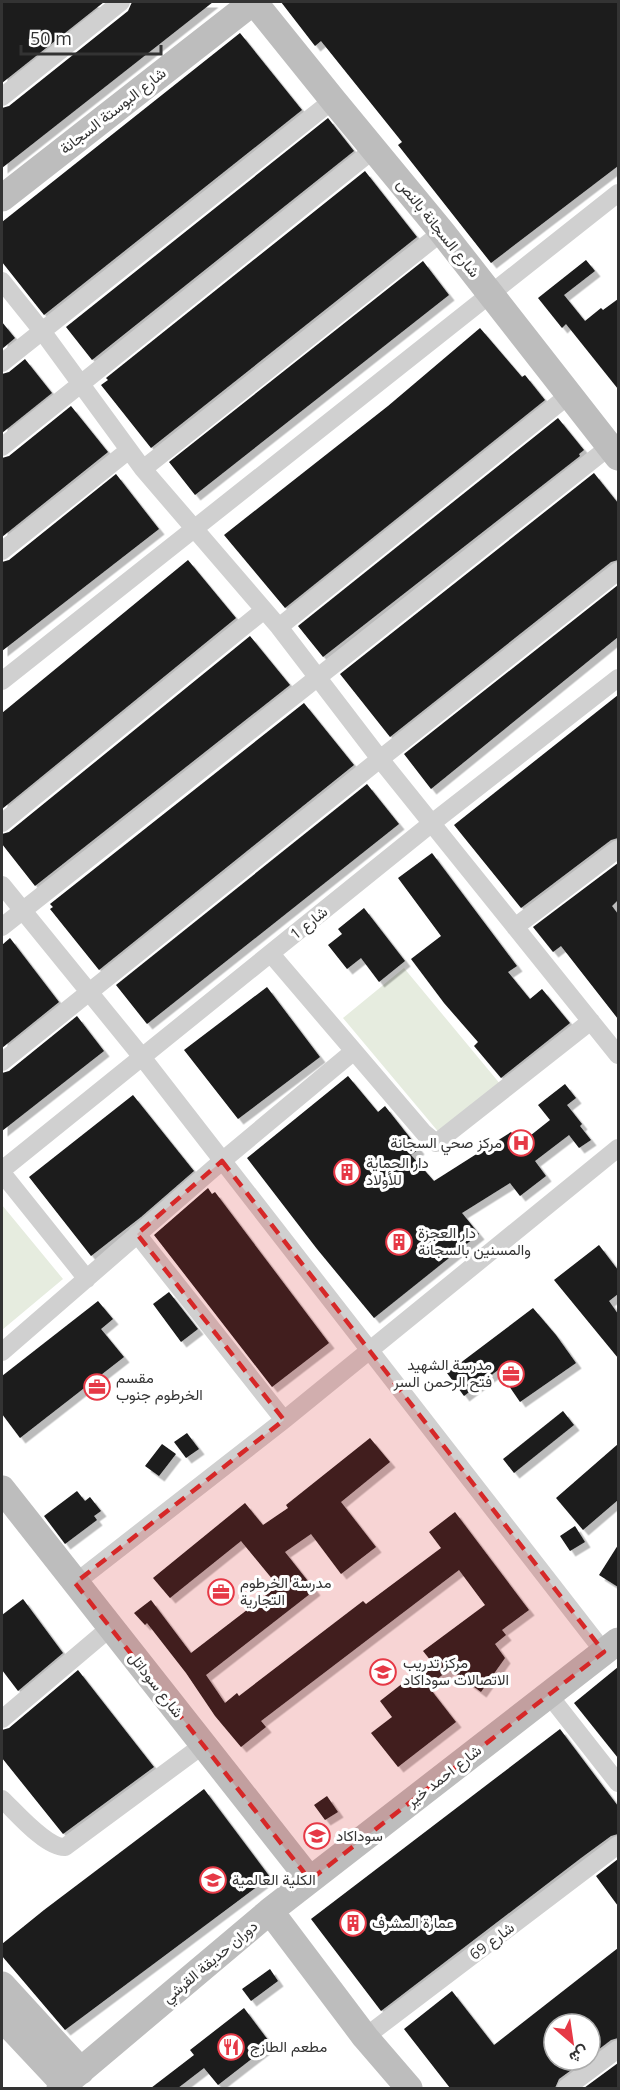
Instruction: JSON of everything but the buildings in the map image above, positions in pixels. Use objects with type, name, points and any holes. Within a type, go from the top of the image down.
[{"type":"street","points":[[2,97],[121,2]]},
{"type":"street","name":"شارع السجانة بالنص","points":[[254,2],[373,150],[442,231],[614,452]]},
{"type":"street","name":"شارع البوستة السجانة","points":[[2,198],[254,2]]},
{"type":"street","points":[[2,363],[333,100]]},
{"type":"street","points":[[2,447],[373,150]]},
{"type":"street","points":[[2,681],[618,193]]},
{"type":"street","points":[[143,469],[442,231]]},
{"type":"street","points":[[2,280],[143,469],[279,627],[380,759],[618,1055]]},
{"type":"street","points":[[279,627],[569,395]]},
{"type":"street","points":[[2,551],[129,450]]},
{"type":"street","points":[[2,927],[318,676],[614,452]]},
{"type":"street","points":[[2,1062],[618,571]]},
{"type":"street","points":[[2,823],[264,610]]},
{"type":"street","name":"شارع 1","points":[[2,1171],[432,823],[618,678]]},
{"type":"street","points":[[515,927],[618,849]]},
{"type":"street","points":[[2,885],[141,1057],[370,1350],[611,1647]]},
{"type":"street","points":[[271,954],[424,1133],[436,1143],[591,1021]]},
{"type":"street","points":[[2,1352],[222,1161],[354,1051]]},
{"type":"street","points":[[75,1583],[284,1420],[618,1149]]},
{"type":"street","points":[[2,1171],[87,1279]]},
{"type":"street","points":[[137,1234],[284,1420]]},
{"type":"street","name":"شارع سوداتل","points":[[2,1490],[310,1880]]},
{"type":"street","points":[[2,1719],[111,1628]]},
{"type":"street","name":"شارع احمد خير","points":[[270,1911],[611,1647]]},
{"type":"street","points":[[549,1695],[618,1783]]},
{"type":"street","points":[[2,1798],[46,1840],[55,1846],[65,1847],[203,1745]]},
{"type":"street","name":"شارع 69","points":[[365,2037],[618,1845]]},
{"type":"street","name":"دوران حديقة القرشي","points":[[69,2081],[270,1911],[365,2037],[409,2088]]},
{"type":"street","points":[[2,1985],[69,2081]]},
{"type":"street","points":[[2,2018],[69,2081]]},
{"type":"street","points":[[566,2088],[618,2049]]},
{"type":"highlighted area","points":[[222,1161],[604,1652],[310,1880],[75,1583],[284,1420],[137,1234]]},
{"type":"shaded area","points":[[404,968],[501,1085],[441,1135],[343,1018]]},
{"type":"shaded area","points":[[2,1205],[63,1279],[2,1330]]},
{"type":"place","name":"مركز صحي السجانة","points":[[521,1143]]},
{"type":"place","name":"دار الحماية للأولاد","points":[[347,1172]]},
{"type":"place","name":"دار العجزة والمسنين بالسجانة","points":[[399,1242]]},
{"type":"place","name":"مدرسة الشهيد فتح الرحمن السر","points":[[511,1374]]},
{"type":"place","name":"مقسم الخرطوم جنوب","points":[[97,1387]]},
{"type":"place","name":"مدرسة الخرطوم التجارية","points":[[221,1592]]},
{"type":"place","name":"مركز تدريب الاتصالات سوداكاد","points":[[383,1672]]},
{"type":"place","name":"سوداكاد","points":[[317,1836]]},
{"type":"place","name":"الكلية العالمية","points":[[213,1880]]},
{"type":"place","name":"عمارة المشرف","points":[[353,1923]]},
{"type":"place","name":"مطعم الطازج","points":[[231,2047]]}]
